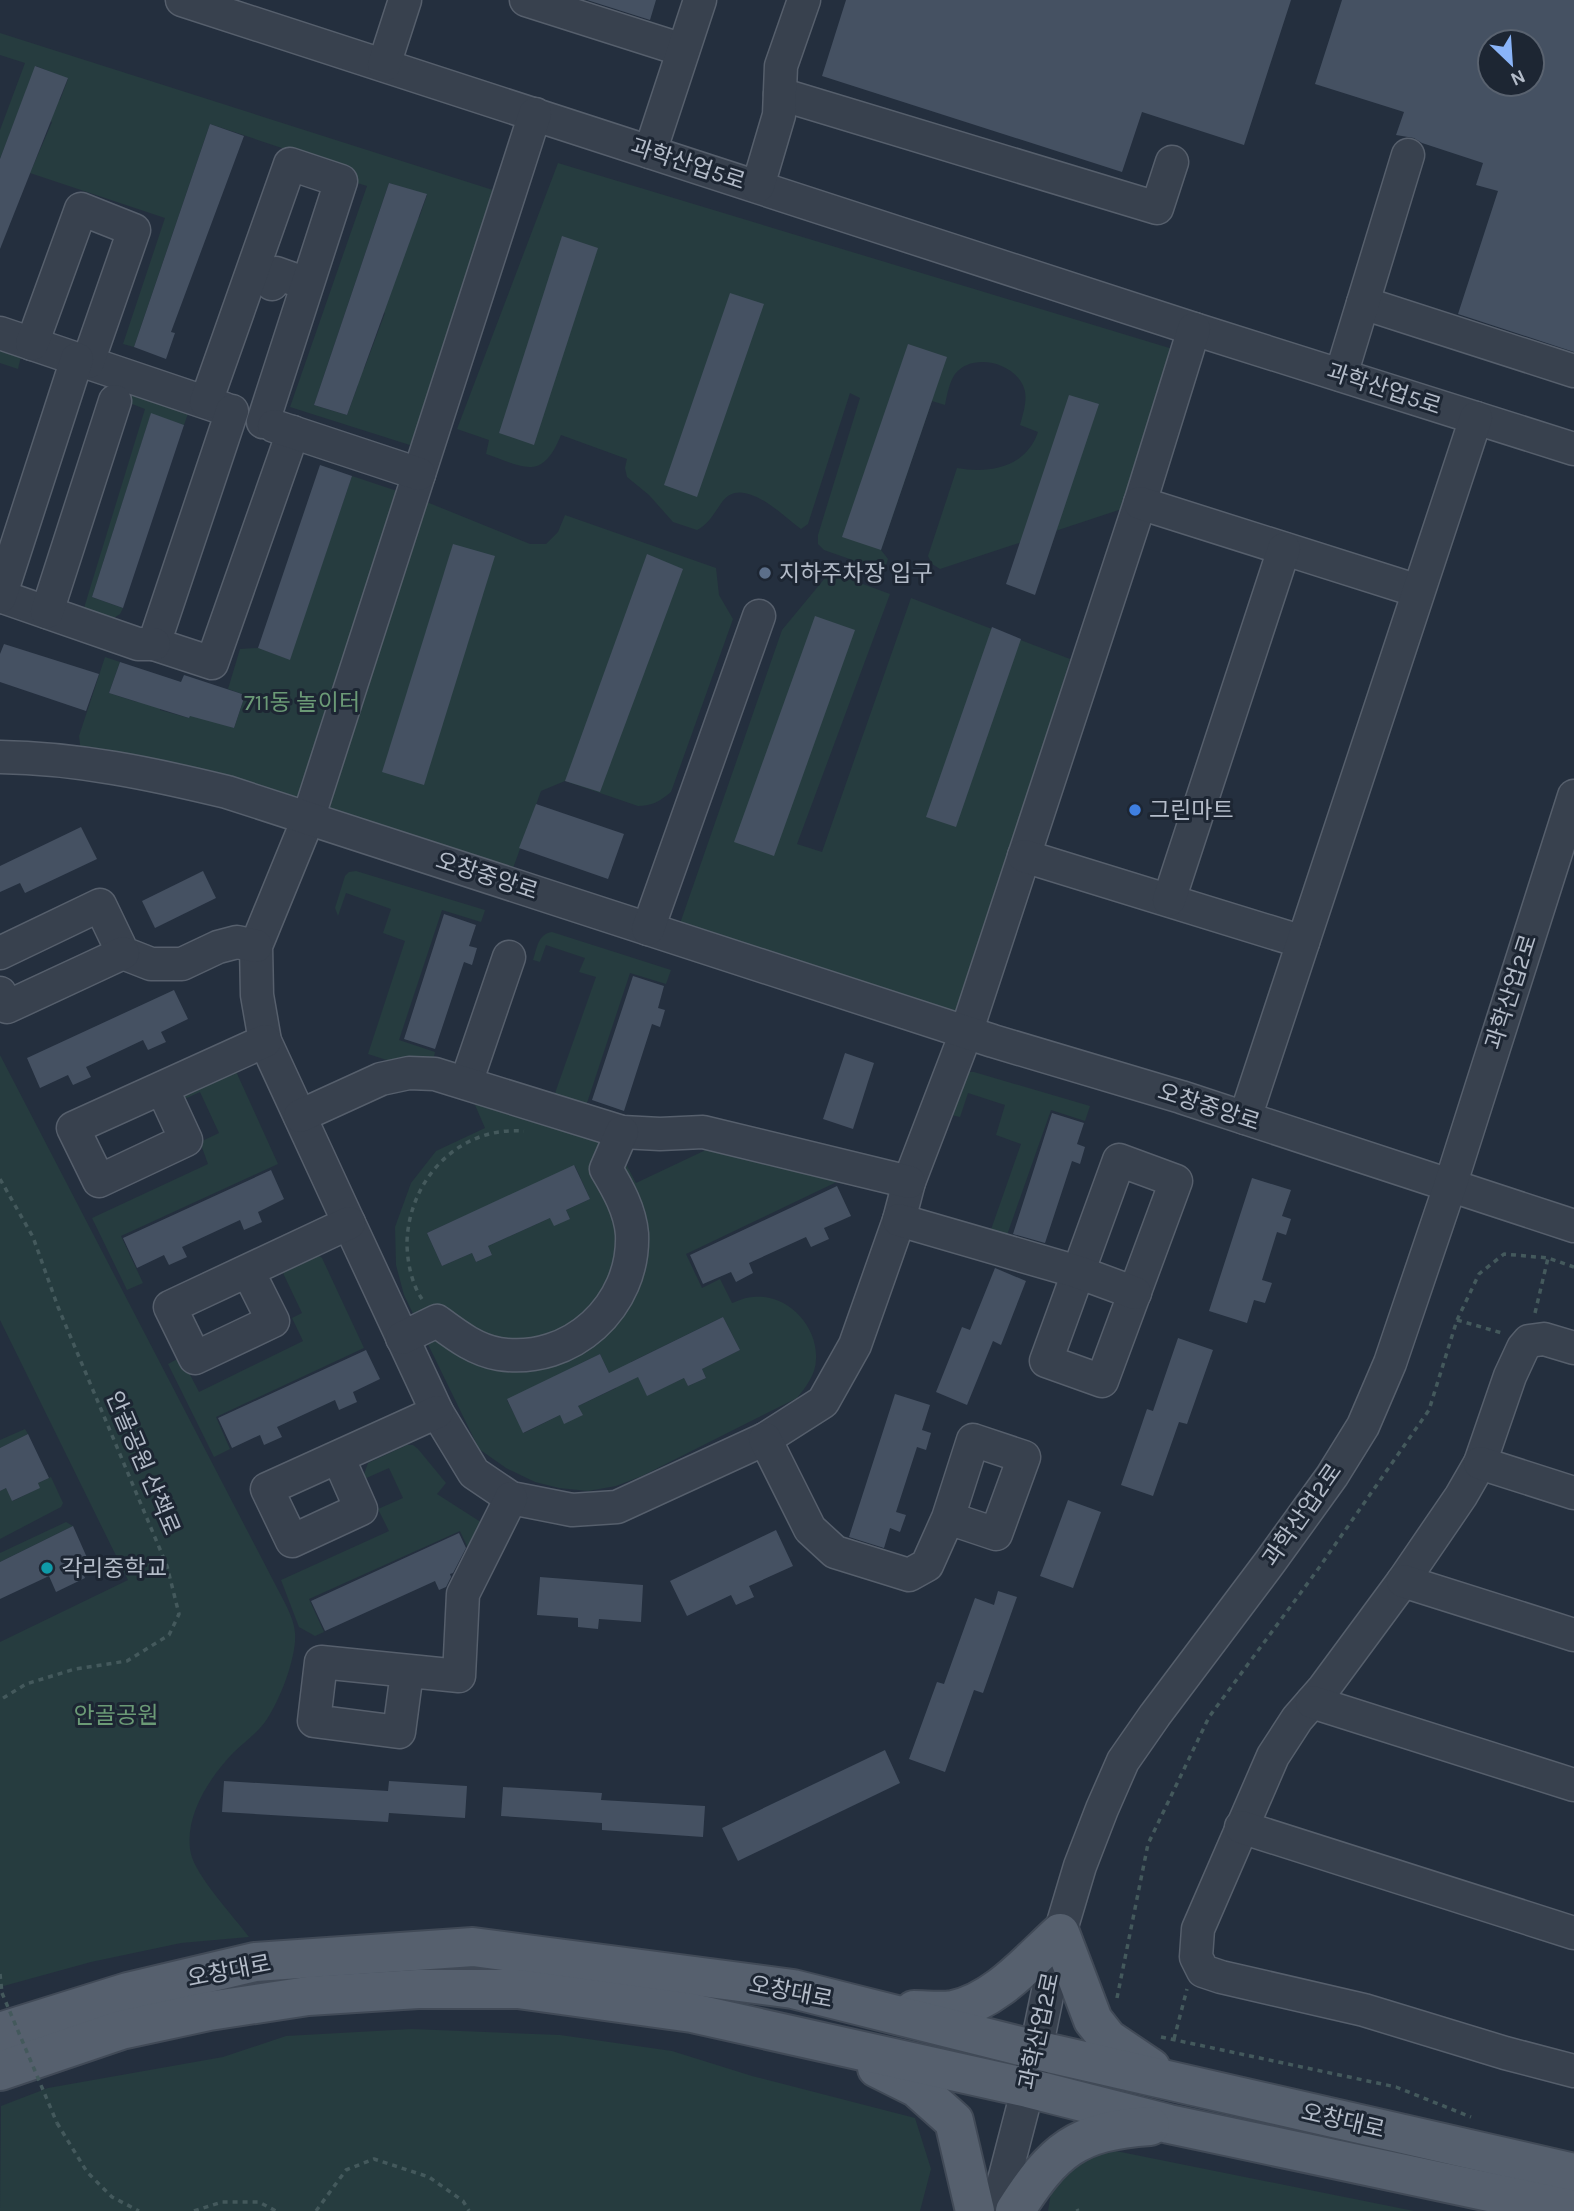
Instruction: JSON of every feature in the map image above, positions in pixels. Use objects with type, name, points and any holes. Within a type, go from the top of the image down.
[{"type":"main road","points":[[880,2011],[952,2010],[986,1997],[1060,1933],[1093,2020],[1108,2039],[1171,2081]]},
{"type":"main road","name":"오창대로","points":[[0,2032],[128,1992],[255,1962],[473,1947],[793,1989],[1036,2050],[1574,2173]]},
{"type":"main road","name":"오창대로","points":[[0,2071],[121,2029],[209,2011],[308,1996],[418,1989],[518,1989],[692,2012],[1028,2088],[1169,2124],[1574,2210]]},
{"type":"main road","points":[[828,2043],[917,2088],[954,2122],[975,2211]]},
{"type":"main road","points":[[1015,2211],[1036,2179],[1057,2157],[1084,2137],[1117,2128],[1169,2124]]},
{"type":"street","name":"과학산업5로","points":[[182,0],[1194,329],[1574,449]]},
{"type":"street","points":[[384,65],[405,0]]},
{"type":"street","points":[[526,0],[683,50]]},
{"type":"street","points":[[650,152],[700,0]]},
{"type":"street","points":[[758,186],[779,115],[781,66],[804,0]]},
{"type":"street","points":[[780,94],[1157,208],[1172,162]]},
{"type":"street","points":[[535,114],[308,819],[256,946],[257,995],[265,1041],[437,1412],[474,1473],[510,1498],[572,1510],[617,1507],[765,1439],[823,1402],[855,1345],[899,1220],[909,1182],[966,1033],[1140,503],[1194,329]]},
{"type":"street","points":[[1340,375],[1408,155]]},
{"type":"street","points":[[154,644],[219,407],[268,274],[290,164],[341,181],[263,422]]},
{"type":"street","points":[[32,344],[81,209],[134,230],[82,361],[0,596],[138,644],[154,644],[212,663],[293,432]]},
{"type":"street","points":[[268,274],[307,284]]},
{"type":"street","points":[[1363,303],[1574,371]]},
{"type":"street","points":[[0,333],[419,474]]},
{"type":"street","points":[[47,612],[115,401]]},
{"type":"street","points":[[1245,1118],[1476,418]]},
{"type":"street","points":[[1140,503],[1418,591]]},
{"type":"street","points":[[1169,900],[1284,549]]},
{"type":"street","points":[[648,929],[759,616]]},
{"type":"street","name":"오창중앙로","points":[[0,757],[52,760],[130,770],[228,792],[966,1033],[1245,1118],[1574,1226]]},
{"type":"street","name":"과학산업2로","points":[[996,2211],[1028,2088],[1060,1933],[1080,1866],[1123,1762],[1324,1486],[1363,1426],[1390,1363],[1450,1186],[1574,796]]},
{"type":"street","points":[[1024,856],[1303,942]]},
{"type":"street","points":[[0,953],[100,905],[123,953],[151,964],[182,964],[218,947],[237,943],[256,946]]},
{"type":"street","points":[[0,992],[7,1007],[123,953]]},
{"type":"street","points":[[466,1083],[509,957]]},
{"type":"street","points":[[162,1088],[265,1041]]},
{"type":"street","points":[[300,1116],[381,1079],[409,1073],[435,1074],[622,1132],[703,1132],[909,1182]]},
{"type":"street","points":[[402,1338],[438,1321],[465,1342],[498,1353],[533,1355],[566,1345],[595,1326],[617,1299],[629,1267],[632,1232],[623,1199],[606,1169],[622,1132]]},
{"type":"street","points":[[1119,1160],[1176,1181],[1135,1293],[1102,1381],[1046,1361],[1119,1160]]},
{"type":"street","points":[[899,1220],[1078,1272],[1135,1293]]},
{"type":"street","points":[[248,1270],[349,1223]]},
{"type":"street","points":[[1572,2063],[1221,1977],[1203,1971],[1196,1957],[1198,1929],[1273,1756],[1403,1581],[1461,1496],[1480,1463],[1510,1376],[1523,1348],[1529,1341],[1544,1339],[1574,1348]]},
{"type":"street","points":[[338,1457],[437,1412]]},
{"type":"street","points":[[765,1439],[810,1529],[835,1552],[909,1575],[928,1565],[948,1518]]},
{"type":"street","points":[[1480,1463],[1574,1493]]},
{"type":"street","points":[[407,1672],[459,1676],[463,1594],[510,1498]]},
{"type":"street","points":[[1403,1581],[1574,1636]]},
{"type":"street","points":[[1312,1702],[1574,1785]]},
{"type":"street","points":[[1241,1827],[1574,1933]]},
{"type":"path","points":[[438,1321],[417,1292],[407,1257],[408,1221],[421,1187],[443,1159],[474,1139],[509,1130],[533,1132]]},
{"type":"path","name":"안골공원 산책로","points":[[0,1179],[33,1237],[58,1307],[167,1566],[179,1614],[169,1635],[127,1661],[50,1676],[26,1684],[0,1700]]},
{"type":"path","points":[[1117,1999],[1148,1844],[1209,1717],[1316,1572],[1429,1410],[1457,1320],[1479,1274],[1504,1254],[1548,1258],[1574,1267]]},
{"type":"path","points":[[1457,1320],[1529,1341],[1548,1258]]},
{"type":"path","points":[[1174,2040],[1196,1957]]},
{"type":"path","points":[[0,1974],[2,1993],[57,2123],[87,2172],[112,2197],[139,2211]]},
{"type":"path","points":[[1149,2034],[1396,2087],[1475,2118]]},
{"type":"path","points":[[316,2211],[346,2171],[374,2160],[429,2177],[463,2201],[468,2211]]},
{"type":"path","points":[[194,2211],[222,2202],[259,2202],[276,2211]]},
{"type":"green space","points":[[0,33],[496,191],[413,446],[290,407],[367,186],[354,182],[357,173],[210,124],[134,347],[123,344],[165,218],[30,173],[52,122],[43,117],[50,98],[60,100],[68,79],[36,66],[0,159],[0,130],[25,63],[0,55]],"holes":[[[389,183],[427,195],[419,218],[412,215],[406,234],[411,236],[390,293],[384,292],[378,309],[385,313],[364,369],[356,367],[351,382],[358,385],[347,415],[314,405]]]},
{"type":"green space","points":[[558,163],[1176,350],[1140,503],[940,569],[932,564],[928,556],[957,468],[982,470],[1006,465],[1025,453],[1038,432],[1020,425],[1025,397],[1019,379],[1003,366],[982,362],[962,367],[955,374],[945,405],[932,401],[881,550],[888,559],[886,565],[878,569],[824,550],[818,544],[818,535],[860,398],[850,393],[808,524],[801,529],[762,500],[740,492],[730,495],[722,502],[708,522],[697,530],[673,522],[649,495],[627,477],[627,459],[561,435],[547,460],[539,465],[521,466],[486,454],[489,440],[457,429]]},
{"type":"green space","points":[[0,345],[22,352],[18,369],[0,363]]},
{"type":"green space","points":[[130,393],[190,408],[184,425],[151,414],[92,597],[123,608],[120,614],[109,621],[87,613],[84,608],[145,409],[132,404]]},
{"type":"green space","name":"711동 놀이터","points":[[352,476],[412,496],[530,544],[546,544],[558,532],[565,515],[716,568],[719,595],[733,619],[671,792],[656,802],[638,806],[565,781],[541,791],[508,882],[81,752],[79,736],[105,657],[120,662],[109,693],[137,702],[138,698],[162,705],[160,710],[189,718],[191,713],[234,728],[245,695],[228,689],[240,649],[258,648],[289,659]]},
{"type":"green space","points":[[830,572],[890,594],[797,844],[822,852],[911,598],[1070,659],[1000,894],[966,1033],[675,938],[782,630]]},
{"type":"green space","points":[[356,871],[485,910],[481,922],[442,910],[399,1040],[435,1052],[430,1074],[368,1054],[405,941],[383,933],[391,909],[346,893],[338,916],[335,908],[345,876]]},
{"type":"green space","points":[[552,932],[671,970],[666,984],[630,973],[587,1103],[623,1115],[621,1119],[554,1096],[596,977],[579,972],[585,958],[546,945],[540,962],[533,960],[541,939]]},
{"type":"green space","name":"안골공원","points":[[0,1055],[284,1601],[292,1621],[295,1643],[282,1690],[272,1711],[260,1728],[215,1774],[200,1799],[191,1827],[191,1854],[194,1863],[249,1937],[181,1943],[91,1962],[0,1987],[0,1642],[128,1580],[0,1320]]},
{"type":"green space","points":[[234,1067],[278,1164],[121,1236],[143,1283],[127,1290],[92,1218],[208,1164],[200,1142],[219,1133],[200,1092],[180,1101],[177,1094]]},
{"type":"green space","points":[[968,1072],[1090,1106],[1085,1121],[1051,1110],[1006,1238],[987,1241],[1021,1144],[996,1135],[1005,1105],[968,1093],[960,1117],[951,1115]]},
{"type":"green space","points":[[472,1098],[613,1140],[636,1183],[710,1148],[845,1178],[686,1254],[702,1288],[720,1279],[732,1303],[753,1297],[777,1300],[798,1314],[806,1324],[815,1347],[816,1365],[810,1380],[797,1398],[642,1476],[616,1486],[588,1491],[535,1482],[506,1468],[479,1449],[404,1295],[396,1265],[395,1227],[411,1183],[436,1151],[485,1128]],"holes":[[[575,1166],[590,1199],[566,1210],[570,1219],[550,1218],[488,1246],[492,1255],[476,1262],[472,1253],[442,1266],[427,1233]],[[723,1317],[740,1350],[702,1369],[706,1378],[688,1386],[684,1378],[647,1395],[631,1362]],[[600,1354],[616,1388],[578,1406],[582,1414],[565,1423],[560,1415],[524,1433],[507,1400]]]},
{"type":"green space","points":[[316,1253],[322,1258],[364,1348],[216,1417],[230,1449],[214,1457],[168,1364],[181,1357],[199,1392],[303,1341],[292,1318],[302,1313],[283,1273],[264,1282],[261,1277]]},
{"type":"green space","points":[[25,1429],[28,1434],[0,1448],[0,1440]]},
{"type":"green space","points":[[407,1445],[418,1449],[446,1483],[437,1494],[490,1528],[474,1561],[460,1531],[309,1599],[324,1632],[315,1636],[299,1627],[281,1580],[389,1531],[378,1509],[403,1498],[389,1468],[362,1480],[368,1463]]},
{"type":"green space","points":[[51,1477],[63,1503],[61,1507],[0,1539],[0,1491],[6,1488],[13,1501],[39,1488],[38,1483]]},
{"type":"green space","points":[[66,1522],[73,1526],[0,1562],[0,1553]]},
{"type":"green space","points":[[412,2029],[560,2035],[672,2051],[752,2076],[915,2118],[931,2169],[920,2211],[0,2211],[1,2106],[48,2088],[223,2057],[286,2036]]},
{"type":"green space","points":[[1096,2147],[1414,2211],[1048,2211],[1053,2179]]},
{"type":"building","points":[[587,0],[656,0],[650,20]]},
{"type":"building","points":[[846,0],[1291,0],[1244,145],[1142,112],[1122,172],[822,76]]},
{"type":"building","points":[[1342,0],[1574,0],[1574,352],[1458,314],[1498,191],[1476,185],[1483,163],[1414,138],[1396,135],[1404,112],[1315,84]]},
{"type":"building","points":[[35,66],[68,78],[0,249],[0,159]]},
{"type":"building","points":[[210,124],[244,136],[171,332],[175,333],[166,359],[134,347]]},
{"type":"building","points":[[389,183],[427,194],[347,415],[314,405]]},
{"type":"building","points":[[562,236],[598,248],[534,445],[499,433]]},
{"type":"building","points":[[730,293],[764,304],[697,497],[664,485]]},
{"type":"building","points":[[908,344],[947,357],[881,550],[842,537]]},
{"type":"building","points":[[1069,395],[1099,404],[1035,595],[1006,584]]},
{"type":"building","points":[[151,413],[184,425],[123,608],[92,597]]},
{"type":"building","points":[[320,465],[352,476],[290,660],[258,648]]},
{"type":"building","points":[[453,544],[495,556],[424,785],[382,772]]},
{"type":"building","points":[[647,554],[683,569],[600,792],[565,781]]},
{"type":"building","points":[[815,616],[855,630],[774,856],[734,842]]},
{"type":"building","points":[[992,627],[1021,639],[956,827],[926,817]]},
{"type":"building","points":[[4,644],[99,674],[86,711],[0,682],[0,654]]},
{"type":"building","points":[[120,662],[181,682],[184,675],[245,695],[234,728],[190,716],[189,718],[109,693]]},
{"type":"building","points":[[536,804],[624,834],[608,879],[519,848]]},
{"type":"building","points":[[81,827],[97,859],[25,893],[20,883],[0,892],[0,866]]},
{"type":"building","points":[[203,871],[216,898],[155,928],[142,901]]},
{"type":"building","points":[[444,914],[476,925],[469,946],[477,948],[472,965],[464,962],[435,1049],[404,1039]]},
{"type":"building","points":[[633,976],[664,986],[658,1008],[665,1010],[660,1027],[652,1024],[624,1111],[592,1100]]},
{"type":"building","points":[[174,990],[188,1019],[161,1032],[166,1042],[148,1050],[143,1040],[86,1067],[91,1077],[73,1085],[68,1075],[40,1088],[27,1058]]},
{"type":"building","points":[[845,1053],[874,1063],[853,1129],[823,1119]]},
{"type":"building","points":[[1052,1113],[1084,1123],[1077,1144],[1085,1147],[1080,1164],[1072,1161],[1045,1243],[1013,1234]]},
{"type":"building","points":[[574,1165],[590,1199],[566,1210],[570,1219],[554,1226],[550,1218],[488,1246],[492,1255],[476,1262],[472,1253],[442,1266],[427,1233]]},
{"type":"building","points":[[271,1170],[284,1199],[258,1212],[262,1222],[244,1230],[240,1220],[182,1247],[187,1257],[169,1265],[164,1255],[137,1268],[123,1238]]},
{"type":"building","points":[[1252,1178],[1291,1190],[1282,1216],[1291,1219],[1286,1235],[1277,1232],[1262,1280],[1272,1283],[1265,1303],[1254,1300],[1247,1323],[1209,1311]]},
{"type":"building","points":[[837,1186],[851,1216],[824,1228],[829,1239],[811,1247],[806,1237],[749,1263],[753,1273],[736,1282],[731,1272],[703,1284],[690,1255]]},
{"type":"building","points":[[995,1268],[1026,1281],[1001,1345],[993,1341],[967,1405],[936,1392],[962,1327],[970,1330]]},
{"type":"building","points":[[723,1317],[740,1350],[702,1369],[706,1378],[688,1386],[684,1378],[647,1396],[638,1377],[578,1406],[583,1415],[564,1424],[560,1415],[523,1433],[507,1399],[600,1354],[609,1373]]},
{"type":"building","points":[[1178,1338],[1213,1350],[1187,1424],[1179,1422],[1153,1496],[1121,1485],[1147,1409],[1153,1411]]},
{"type":"building","points":[[366,1350],[380,1379],[353,1392],[357,1402],[339,1410],[335,1400],[277,1427],[282,1437],[264,1445],[260,1435],[232,1448],[218,1418]]},
{"type":"building","points":[[895,1394],[930,1405],[922,1430],[931,1433],[926,1450],[917,1447],[896,1512],[906,1515],[900,1532],[890,1528],[884,1548],[849,1537]]},
{"type":"building","points":[[28,1434],[49,1478],[38,1483],[40,1488],[12,1501],[6,1488],[0,1491],[0,1448]]},
{"type":"building","points":[[1068,1500],[1101,1512],[1073,1588],[1040,1576]]},
{"type":"building","name":"각리중학교","points":[[73,1526],[92,1569],[83,1574],[85,1578],[56,1592],[49,1576],[0,1599],[0,1562]]},
{"type":"building","points":[[776,1530],[793,1566],[749,1586],[754,1597],[736,1605],[731,1595],[687,1616],[670,1581]]},
{"type":"building","points":[[459,1533],[466,1548],[450,1574],[446,1587],[439,1590],[435,1581],[325,1631],[311,1601]]},
{"type":"building","points":[[540,1577],[643,1585],[641,1622],[599,1619],[598,1629],[578,1627],[578,1618],[537,1615]]},
{"type":"building","points":[[998,1591],[1017,1597],[983,1693],[974,1690],[945,1772],[909,1759],[937,1682],[944,1684],[975,1598],[994,1605]]},
{"type":"building","points":[[885,1750],[900,1783],[738,1861],[722,1828]]},
{"type":"building","points":[[224,1781],[388,1791],[389,1781],[467,1786],[465,1818],[389,1813],[388,1822],[222,1812]]},
{"type":"building","points":[[503,1787],[602,1793],[601,1800],[705,1806],[703,1837],[602,1830],[602,1823],[501,1816]]},
{"type":"place","name":"지하주차장 입구","points":[[765,573]]},
{"type":"place","name":"그린마트","points":[[1135,810]]},
{"type":"place","name":"각리중학교","points":[[47,1568]]}]
